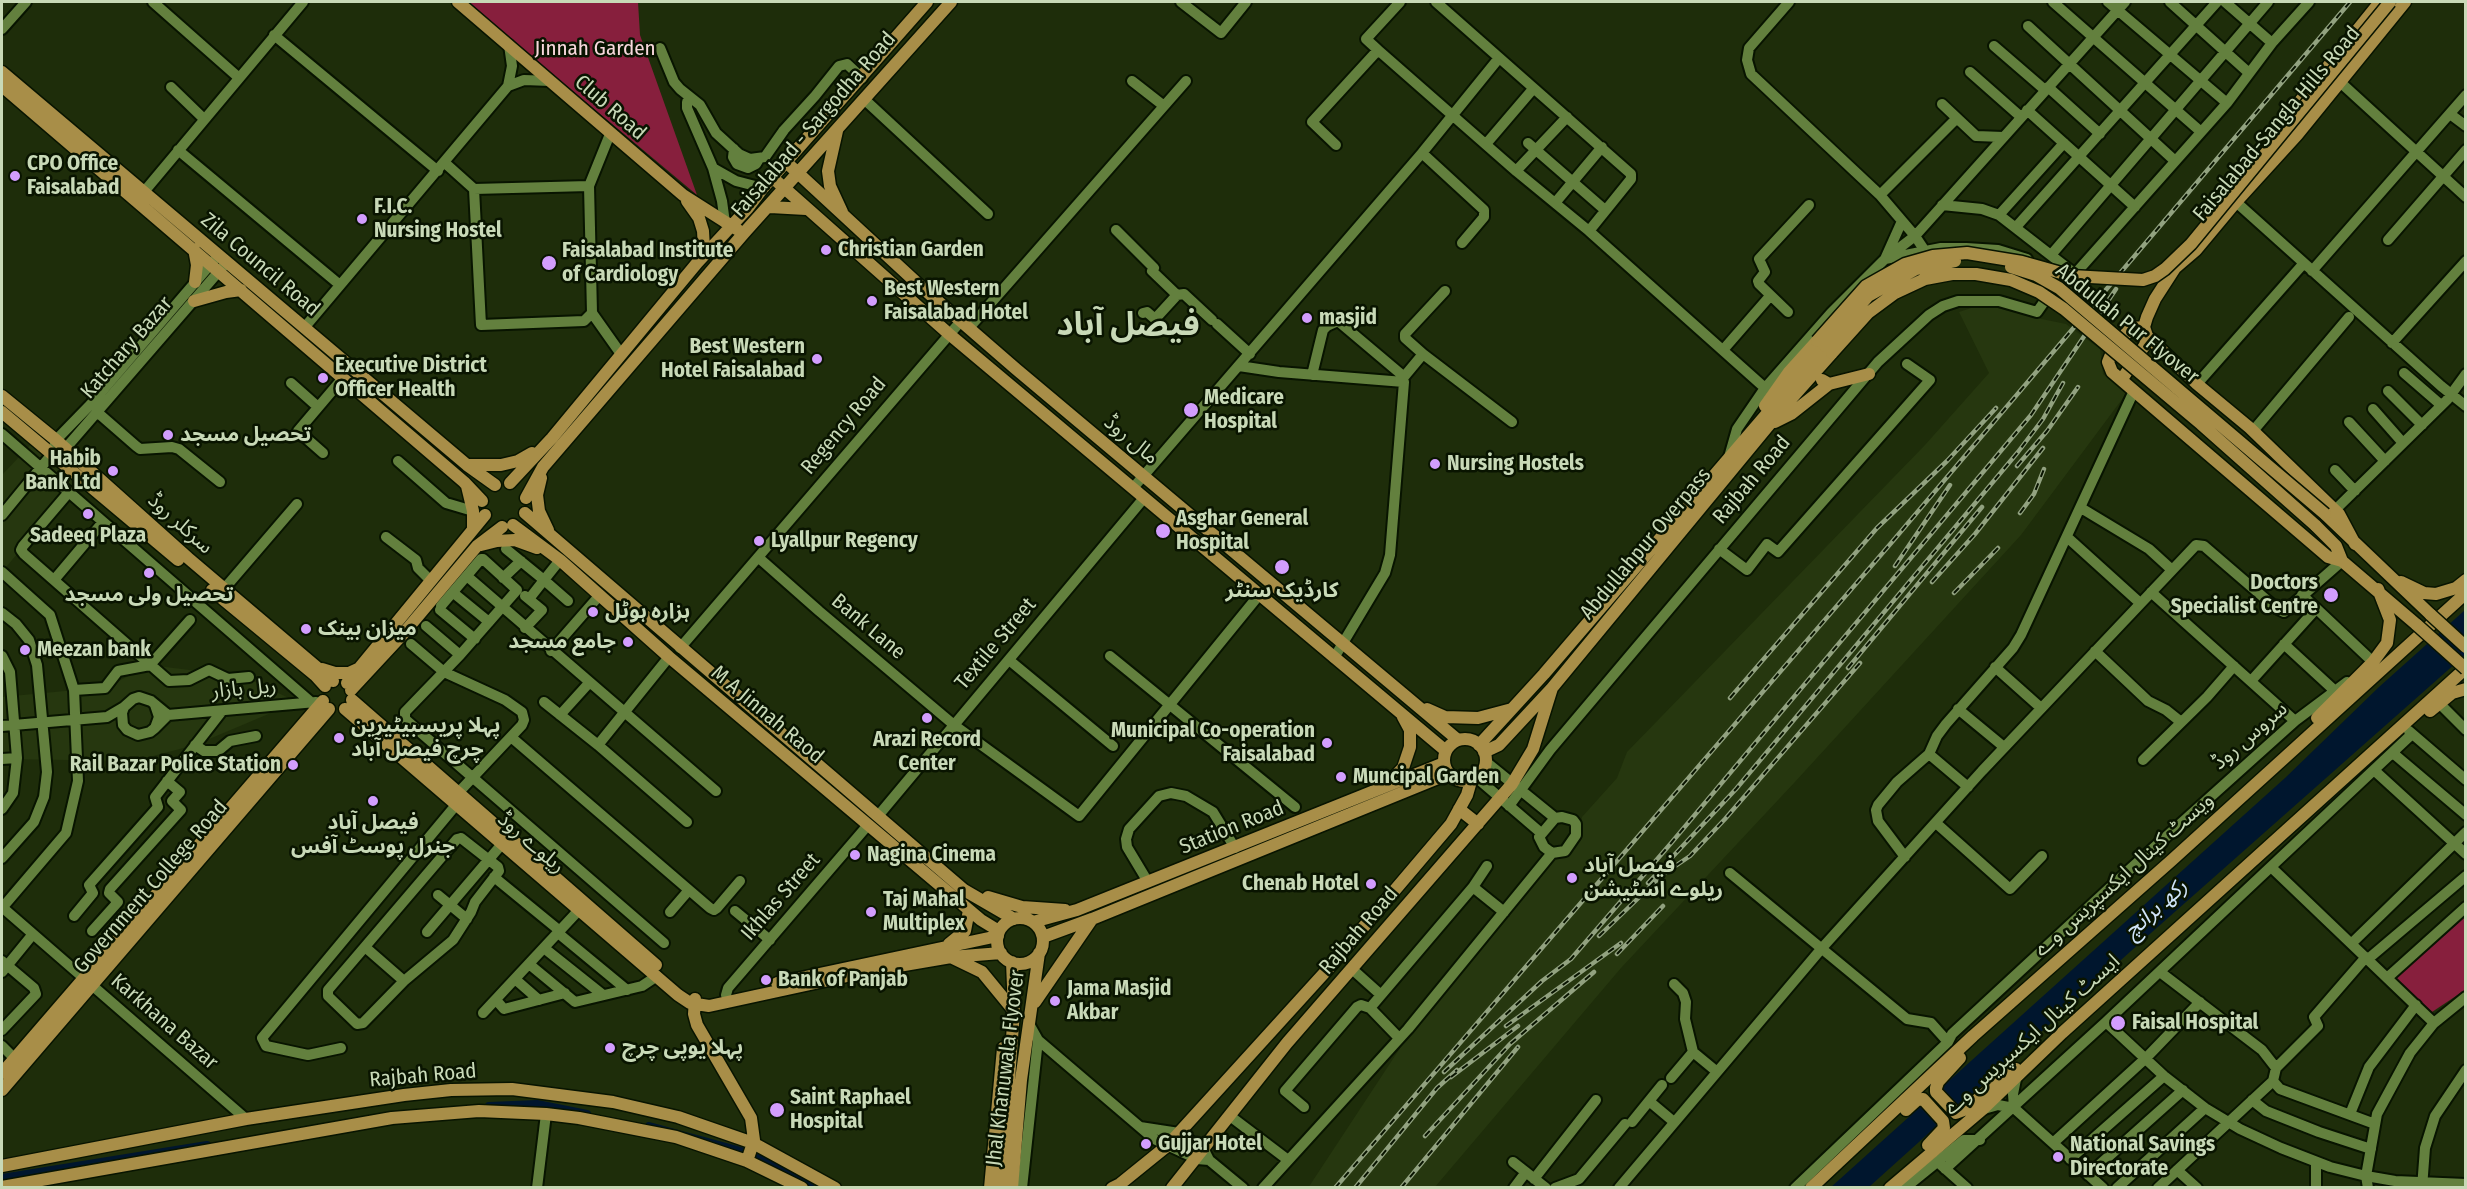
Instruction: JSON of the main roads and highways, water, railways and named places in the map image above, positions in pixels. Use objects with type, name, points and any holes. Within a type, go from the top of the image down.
[{"type":"main road","name":"Club Road","points":[[458,2],[683,195],[744,233]]},
{"type":"main road","points":[[925,2],[930,23]]},
{"type":"main road","name":"Faisalabad - Sargodha Road","points":[[526,498],[543,467],[552,443],[621,354],[728,225],[862,78],[925,2]]},
{"type":"main road","name":"Faisalabad - Sargodha Road","points":[[510,483],[552,443],[770,207],[950,2]]},
{"type":"main road","name":"Faisalabad-Sangla Hills Road","points":[[2119,378],[2124,376],[2145,345],[2145,331],[2155,299],[2175,268],[2186,242],[2380,2]]},
{"type":"main road","points":[[1824,347],[1866,286],[1905,264],[1933,256],[1967,253],[2022,262],[2072,276],[2143,279],[2155,276],[2191,244],[2390,2]]},
{"type":"main road","name":"Faisalabad-Sangla Hills Road","points":[[2175,268],[2196,250],[2297,135],[2405,2]]},
{"type":"main road","name":"Zila Council Road","points":[[2,72],[9,87],[194,249],[219,264],[304,328],[467,465],[495,485]]},
{"type":"main road","name":"Zila Council Road","points":[[9,87],[143,193],[219,264],[241,290],[483,501]]},
{"type":"main road","points":[[838,130],[828,171],[830,186],[844,217]]},
{"type":"main road","name":"مال روڈ","points":[[786,162],[844,217],[965,324],[1458,740]]},
{"type":"main road","name":"مال روڈ","points":[[773,178],[949,334],[1399,710],[1446,763]]},
{"type":"main road","points":[[683,195],[699,218],[703,231],[704,249],[697,263]]},
{"type":"main road","points":[[770,207],[807,209]]},
{"type":"main road","points":[[194,249],[197,265],[195,282]]},
{"type":"main road","name":"Abdullah Pur Flyover","points":[[1824,347],[1868,296],[1916,269],[1949,262],[1974,261],[2007,266],[2036,275],[2059,288],[2330,512]]},
{"type":"main road","name":"Abdullah Pur Flyover","points":[[1824,347],[1895,293],[1925,279],[1952,274],[1976,274],[2011,280],[2038,292],[2064,309],[2201,424],[2315,525],[2336,546],[2342,561]]},
{"type":"main road","points":[[194,301],[241,290]]},
{"type":"main road","points":[[2466,647],[2355,544],[2330,512],[2253,431],[2197,384],[2145,331],[2133,328],[2128,331],[2110,356],[2108,366],[2133,393],[2328,557],[2342,561],[2378,589],[2466,668]]},
{"type":"main road","name":"Abdullahpur Overpass","points":[[1483,753],[1498,744],[1552,688],[1814,375],[1824,347]]},
{"type":"main road","name":"Abdullahpur Overpass","points":[[1483,753],[1513,708],[1824,347]]},
{"type":"main road","points":[[1769,426],[1791,414],[1829,384],[1869,374]]},
{"type":"main road","points":[[1814,375],[1829,384]]},
{"type":"main road","name":"سرکلر روڈ","points":[[2,396],[61,444],[224,589],[319,667],[329,684]]},
{"type":"main road","name":"سرکلر روڈ","points":[[2,412],[315,675],[329,684]]},
{"type":"main road","points":[[467,465],[501,465],[518,461],[552,443]]},
{"type":"main road","points":[[543,467],[537,495],[539,511],[556,552]]},
{"type":"main road","points":[[349,696],[329,684],[322,691],[321,704],[334,711],[349,696],[404,634],[477,546],[525,513],[526,498],[516,486],[510,483],[495,485],[489,489],[473,529],[360,668],[349,696]]},
{"type":"main road","points":[[467,485],[479,513],[489,521],[507,526]]},
{"type":"main road","name":"M A Jinnah Raod","points":[[525,513],[556,552],[599,596],[998,933]]},
{"type":"main road","name":"M A Jinnah Raod","points":[[507,526],[556,552],[680,648],[964,890]]},
{"type":"main road","points":[[477,546],[514,540],[556,552]]},
{"type":"main road","points":[[2384,573],[2424,593],[2446,593],[2466,580]]},
{"type":"main road","points":[[2172,860],[2373,662],[2387,643],[2390,632],[2388,610],[2378,589]]},
{"type":"main road","name":"ویسٹ کینال ایکسپریس وے","points":[[1810,1188],[2027,988],[2172,860],[2466,593]]},
{"type":"main road","points":[[319,667],[335,673],[349,673],[360,668]]},
{"type":"main road","name":"ایسٹ کینال ایکسپریس وے","points":[[1888,1188],[1983,1109],[2062,1034],[2466,668]]},
{"type":"main road","name":"Rajbah Road","points":[[1172,1188],[1203,1156],[1230,1116],[1287,1043],[1478,824],[1504,803],[1516,787],[1533,749],[1552,688]]},
{"type":"main road","points":[[2217,894],[2376,767],[2439,703],[2452,693],[2466,689]]},
{"type":"main road","name":"ریلوے روڈ","points":[[349,696],[502,844],[678,995],[694,1001]]},
{"type":"main road","points":[[1412,702],[1445,717],[1481,718],[1513,708]]},
{"type":"main road","name":"Government College Road","points":[[2,1090],[87,982],[321,704]]},
{"type":"main road","points":[[1383,789],[1403,768],[1410,747],[1410,730],[1399,710]]},
{"type":"main road","points":[[1458,740],[1469,740],[1483,753],[1481,774],[1474,779],[1458,781],[1446,763],[1458,740]]},
{"type":"main road","name":"Station Road","points":[[1033,922],[1077,910],[1446,763]]},
{"type":"main road","name":"Station Road","points":[[1043,937],[1092,919],[1446,763]]},
{"type":"main road","name":"Rajbah Road","points":[[1112,1188],[1167,1146],[1362,928],[1451,824],[1474,779]]},
{"type":"main road","name":"ریلوے روڈ","points":[[457,799],[596,910],[694,1001]]},
{"type":"main road","points":[[1459,809],[1478,824]]},
{"type":"main road","points":[[694,1001],[948,952],[1001,953],[1012,962],[1027,962],[1039,953],[1043,937],[1033,922],[1027,919],[1014,919],[964,890]]},
{"type":"main road","points":[[964,890],[1022,907],[1077,910]]},
{"type":"main road","points":[[948,952],[965,931],[969,910]]},
{"type":"main road","points":[[694,1001],[709,1006],[726,1003],[948,952],[998,933],[1014,919]]},
{"type":"main road","points":[[1034,1004],[1092,919]]},
{"type":"main road","points":[[1362,928],[1377,940]]},
{"type":"main road","points":[[998,933],[1001,953]]},
{"type":"main road","points":[[948,952],[982,972],[1014,1011]]},
{"type":"main road","name":"Jhal Khanuwala Flyover","points":[[1000,1188],[1015,1079],[1034,1004],[1039,953]]},
{"type":"main road","points":[[1012,962],[1015,1079]]},
{"type":"main road","points":[[2,1072],[87,982]]},
{"type":"main road","points":[[1832,1168],[1917,1100],[1931,1096],[1938,1082],[2027,988]]},
{"type":"main road","points":[[694,1001],[695,1019],[700,1030],[752,1118],[750,1152]]},
{"type":"main road","points":[[990,1188],[1004,1035],[1013,1026]]},
{"type":"main road","points":[[1888,1188],[1941,1131],[1948,1117],[1964,1110],[2062,1034]]},
{"type":"main road","name":"Jhal Khanuwala Flyover","points":[[1012,1188],[1015,1079]]},
{"type":"main road","name":"Rajbah Road","points":[[2,1166],[44,1160],[246,1119],[404,1095],[451,1090],[512,1089],[613,1104],[678,1117],[750,1152],[835,1188]]},
{"type":"main road","points":[[1931,1096],[1948,1117]]},
{"type":"main road","points":[[610,1122],[613,1104]]},
{"type":"main road","name":"Rajbah Road","points":[[2,1187],[392,1118],[479,1111],[546,1114],[610,1122],[750,1152],[802,1188]]},
{"type":"main road","points":[[44,1160],[49,1178]]},
{"type":"water","name":"رکھ برانچ","points":[[2465,610],[2465,655],[1869,1187],[1830,1188],[2285,778],[2379,687]]},
{"type":"waterway","points":[[489,1106],[537,1104],[587,1114]]},
{"type":"waterway","points":[[649,1126],[741,1151],[769,1162],[811,1188]]},
{"type":"waterway","points":[[2,1178],[207,1145]]},
{"type":"railway","points":[[1335,1188],[1892,542],[2350,2]]},
{"type":"railway","points":[[1444,1072],[1542,981],[1571,959],[1672,842],[2031,415],[2116,289]]},
{"type":"railway","points":[[1648,883],[1736,789],[2018,452],[2043,419],[2063,383]]},
{"type":"railway","points":[[2017,466],[2047,431],[2078,387]]},
{"type":"railway","points":[[1730,698],[1877,528],[1947,461],[1996,408]]},
{"type":"railway","points":[[1932,582],[1975,534],[2043,448]]},
{"type":"railway","points":[[2020,513],[2034,494],[2044,469]]},
{"type":"railway","points":[[1895,566],[1950,485]]},
{"type":"railway","points":[[1848,668],[1982,507]]},
{"type":"railway","points":[[1954,593],[1998,548]]},
{"type":"railway","points":[[1665,873],[1690,856],[1725,819],[1860,663]]},
{"type":"railway","points":[[1599,936],[1657,880]]},
{"type":"railway","points":[[1617,954],[1663,906]]},
{"type":"railway","points":[[1506,1026],[1621,943]]},
{"type":"railway","points":[[1425,1136],[1510,1044],[1594,972]]},
{"type":"railway","points":[[1451,1077],[1518,1026]]},
{"type":"railway","points":[[1401,1188],[1518,1047]]},
{"type":"railway","points":[[1355,1188],[1437,1088],[1457,1070]]},
{"type":"place","name":"CPO Office Faisalabad","points":[[15,176]]},
{"type":"place","name":"F.I.C. Nursing Hostel","points":[[362,219]]},
{"type":"place","name":"Christian Garden","points":[[826,250]]},
{"type":"place","name":"Faisalabad Institute of Cardiology","points":[[549,263]]},
{"type":"place","name":"Best Western Faisalabad Hotel","points":[[872,301]]},
{"type":"place","name":"masjid","points":[[1307,318]]},
{"type":"place","name":"Best Western Hotel Faisalabad","points":[[817,359]]},
{"type":"place","name":"Executive District Officer Health","points":[[323,378]]},
{"type":"place","name":"Medicare Hospital","points":[[1191,410]]},
{"type":"place","name":"تحصیل مسجد","points":[[168,435]]},
{"type":"place","name":"Nursing Hostels","points":[[1435,464]]},
{"type":"place","name":"Habib Bank Ltd","points":[[113,471]]},
{"type":"place","name":"Sadeeq Plaza","points":[[88,514]]},
{"type":"place","name":"Asghar General Hospital","points":[[1163,531]]},
{"type":"place","name":"Lyallpur Regency","points":[[759,541]]},
{"type":"place","name":"کارڈیک سنٹر","points":[[1282,567]]},
{"type":"place","name":"تحصیل ولی مسجد","points":[[149,573]]},
{"type":"place","name":"Doctors Specialist Centre","points":[[2331,595]]},
{"type":"place","name":"ہزارہ ہوٹل","points":[[593,612]]},
{"type":"place","name":"میزان بینک","points":[[306,629]]},
{"type":"place","name":"جامع مسجد","points":[[628,642]]},
{"type":"place","name":"Meezan bank","points":[[25,650]]},
{"type":"place","name":"Arazi Record Center","points":[[927,718]]},
{"type":"place","name":"پہلا پریسبیٹیرین چرچ فیصل آباد","points":[[339,738]]},
{"type":"place","name":"Municipal Co-operation Faisalabad","points":[[1327,743]]},
{"type":"place","name":"Rail Bazar Police Station","points":[[293,765]]},
{"type":"place","name":"Muncipal Garden","points":[[1341,777]]},
{"type":"place","name":"فیصل آباد جنرل پوسٹ آفس","points":[[373,801]]},
{"type":"place","name":"Nagina Cinema","points":[[855,855]]},
{"type":"place","name":"فیصل آباد ریلوے اسٹیشن","points":[[1572,878]]},
{"type":"place","name":"Chenab Hotel","points":[[1371,884]]},
{"type":"place","name":"Taj Mahal Multiplex","points":[[871,912]]},
{"type":"place","name":"Bank of Panjab","points":[[766,980]]},
{"type":"place","name":"Jama Masjid Akbar","points":[[1055,1001]]},
{"type":"place","name":"Faisal Hospital","points":[[2118,1023]]},
{"type":"place","name":"پہلا یوپی چرچ","points":[[610,1048]]},
{"type":"place","name":"Saint Raphael Hospital","points":[[777,1110]]},
{"type":"place","name":"Gujjar Hotel","points":[[1146,1144]]},
{"type":"place","name":"National Savings Directorate","points":[[2058,1157]]},
{"type":"district","name":"فیصل آباد","points":[[1128,326]]},
{"type":"park label","name":"Jinnah Garden","points":[[595,49]]}]
